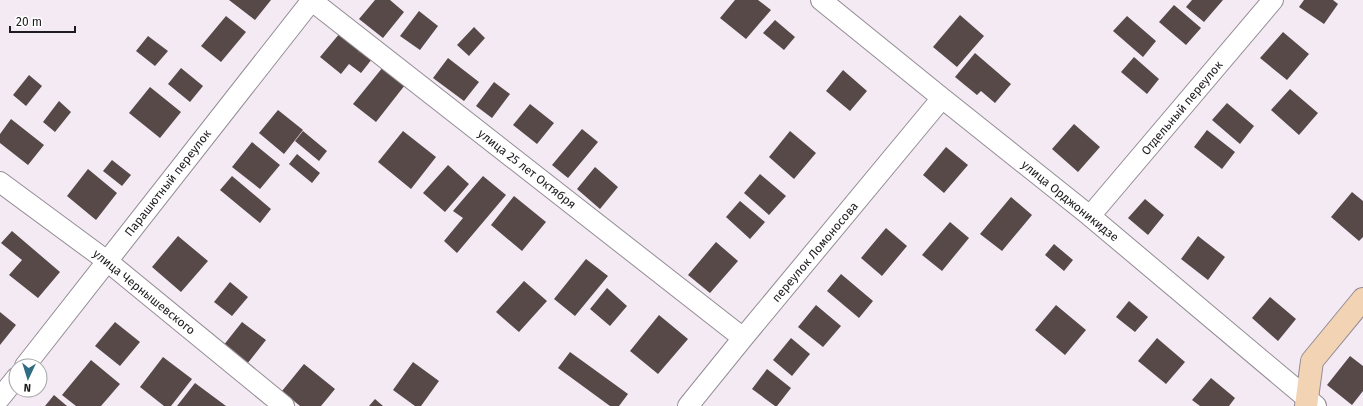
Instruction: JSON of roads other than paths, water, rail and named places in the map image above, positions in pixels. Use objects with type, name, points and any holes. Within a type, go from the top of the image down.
[{"type":"street","name":"Парашютный переулок","points":[[31,358],[312,0]]},
{"type":"street","name":"улица 25 лет Октября","points":[[312,0],[743,338]]},
{"type":"street","name":"улица Орджоникидзе","points":[[821,0],[1090,216],[1310,403]]},
{"type":"street","name":"Отдельный переулок","points":[[1090,216],[1273,0]]},
{"type":"street","name":"переулок Ломоносова","points":[[688,406],[942,98]]},
{"type":"street","name":"улица Чернышевского","points":[[0,182],[107,261],[284,406]]},
{"type":"street","points":[[1310,403],[1312,361],[1363,298]]},
{"type":"street","points":[[0,398],[8,388]]}]
